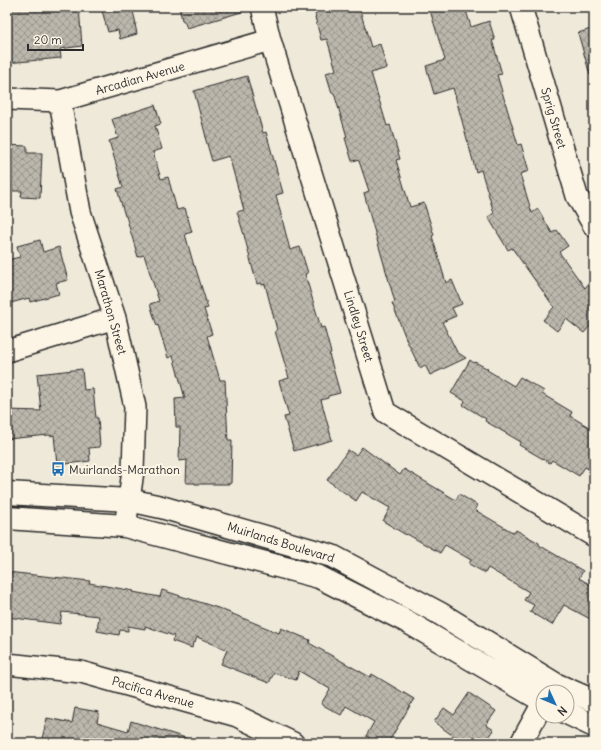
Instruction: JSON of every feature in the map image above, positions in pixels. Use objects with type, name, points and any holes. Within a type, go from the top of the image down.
[{"type":"main road","name":"Muirlands Boulevard","points":[[7,493],[129,500],[161,507],[332,556],[438,613],[535,685]]},
{"type":"main road","name":"Muirlands Boulevard","points":[[7,518],[125,526],[319,577],[535,688]]},
{"type":"main road","name":"Muirlands Boulevard","points":[[575,699],[594,701]]},
{"type":"main road","points":[[575,717],[594,726]]},
{"type":"street","name":"Lindley Street","points":[[262,7],[270,40],[385,412],[594,536]]},
{"type":"street","name":"Sprig Street","points":[[521,7],[577,196],[594,226]]},
{"type":"street","name":"Arcadian Avenue","points":[[7,99],[60,101],[270,40]]},
{"type":"street","name":"Marathon Street","points":[[60,101],[80,212],[115,318],[135,407],[132,471],[125,526]]},
{"type":"street","points":[[7,351],[115,318]]},
{"type":"street","name":"Pacifica Avenue","points":[[7,664],[81,672],[237,716],[293,743]]},
{"type":"street","points":[[521,743],[535,718]]},
{"type":"building","points":[[7,7],[79,7],[82,46],[60,49],[61,58],[7,63]]},
{"type":"building","points":[[101,7],[132,7],[137,34],[120,39],[118,30],[108,32]]},
{"type":"building","points":[[179,7],[245,7],[245,11],[187,28],[182,20]]},
{"type":"building","points":[[313,7],[359,7],[371,47],[380,44],[387,68],[371,73],[387,126],[390,125],[400,159],[396,160],[410,207],[424,203],[446,283],[452,280],[462,304],[452,308],[456,316],[442,322],[457,352],[466,358],[430,375],[425,365],[420,368],[407,341],[392,303],[395,302],[364,193],[369,191],[359,161],[352,161],[345,138],[347,137],[334,93],[332,93],[326,73],[336,70],[327,39],[321,40]]},
{"type":"building","points":[[429,7],[465,7],[471,27],[489,21],[495,40],[492,40],[502,74],[497,75],[518,145],[521,144],[529,171],[520,174],[532,213],[538,209],[552,233],[557,230],[568,246],[559,252],[585,288],[594,277],[594,321],[584,333],[566,319],[557,331],[543,320],[554,307],[512,248],[508,250],[488,217],[494,213],[481,170],[476,172],[453,88],[434,94],[426,66],[445,60]]},
{"type":"building","points":[[594,28],[594,74],[590,75],[578,33]]},
{"type":"building","points":[[247,76],[263,133],[266,132],[283,193],[276,195],[290,250],[300,247],[308,273],[305,274],[321,328],[324,327],[331,353],[329,354],[340,393],[328,396],[328,398],[321,400],[332,440],[294,451],[284,417],[289,416],[279,381],[289,378],[275,331],[277,330],[265,284],[257,284],[253,270],[237,212],[244,210],[229,156],[212,161],[194,91]]},
{"type":"building","points":[[155,105],[161,124],[155,126],[162,149],[153,152],[161,179],[168,177],[177,210],[185,208],[192,232],[185,234],[208,308],[204,309],[212,334],[207,336],[220,380],[225,380],[228,440],[232,440],[231,484],[186,483],[187,460],[179,461],[180,427],[176,427],[175,399],[185,398],[173,356],[168,358],[150,304],[159,301],[144,255],[138,257],[117,189],[123,187],[109,141],[118,138],[112,119]]},
{"type":"building","points":[[7,145],[27,146],[27,153],[42,153],[40,198],[21,197],[22,191],[7,191]]},
{"type":"building","points":[[40,240],[43,252],[59,247],[68,280],[56,283],[59,294],[30,302],[29,298],[7,304],[7,260],[20,257],[17,246]]},
{"type":"building","points":[[470,360],[488,369],[487,370],[514,386],[520,377],[544,391],[542,394],[572,412],[570,416],[594,430],[594,472],[585,467],[579,476],[552,460],[550,463],[519,445],[521,442],[485,421],[486,419],[463,405],[465,401],[451,393]]},
{"type":"building","points":[[82,369],[84,390],[93,389],[96,418],[98,418],[100,447],[89,448],[90,461],[57,465],[54,435],[7,439],[7,410],[41,411],[37,374]]},
{"type":"building","points":[[362,447],[400,475],[404,469],[456,500],[459,494],[477,505],[475,510],[514,533],[516,530],[583,571],[579,578],[594,587],[594,621],[564,605],[552,625],[530,612],[534,605],[524,600],[529,592],[488,568],[485,573],[469,564],[471,560],[445,545],[440,553],[407,534],[406,535],[383,521],[390,508],[362,492],[356,501],[327,480],[348,450],[356,455]]},
{"type":"building","points":[[7,572],[90,581],[89,583],[160,597],[162,590],[218,608],[279,633],[281,628],[310,640],[309,643],[370,677],[372,674],[414,699],[388,743],[378,743],[366,736],[374,722],[346,706],[341,715],[321,704],[330,689],[299,671],[296,680],[274,673],[269,683],[221,664],[227,650],[197,637],[195,643],[193,642],[192,648],[172,641],[174,636],[145,626],[145,629],[128,626],[128,631],[120,630],[119,635],[97,631],[99,616],[62,612],[60,624],[7,617]]},
{"type":"building","points":[[469,693],[496,711],[486,725],[494,730],[485,743],[463,743],[434,722],[444,708],[454,715]]},
{"type":"building","points":[[75,708],[99,712],[97,722],[128,731],[131,721],[189,739],[189,743],[41,743],[47,718],[72,723]]},
{"type":"place","name":"Muirlands-Marathon","points":[[58,469]]}]
